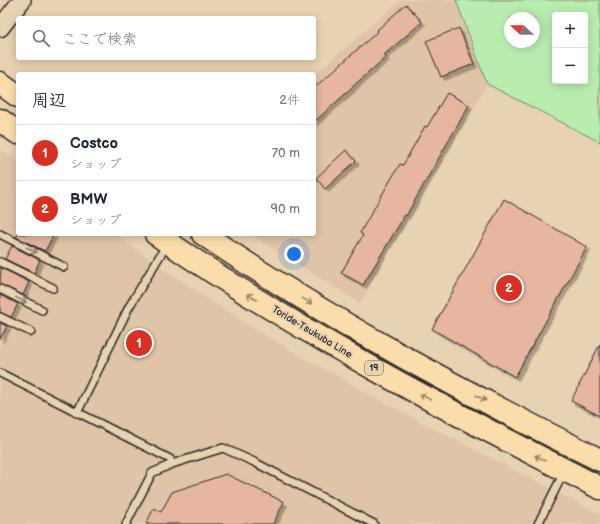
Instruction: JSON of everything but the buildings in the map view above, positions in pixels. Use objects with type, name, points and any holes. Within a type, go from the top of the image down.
[{"type":"main road","points":[[0,83],[16,95]]},
{"type":"main road","points":[[0,120],[16,132]]},
{"type":"main road","name":"19","points":[[207,236],[243,262],[332,316],[437,375],[600,460]]},
{"type":"main road","name":"Toride-Tsukuba Line","points":[[162,238],[320,339],[426,397],[600,488]]},
{"type":"street","points":[[0,28],[22,0]]},
{"type":"lane","points":[[0,234],[64,267]]},
{"type":"lane","points":[[77,413],[162,238]]},
{"type":"lane","points":[[0,262],[53,288]]},
{"type":"lane","points":[[0,289],[42,310]]},
{"type":"lane","points":[[0,317],[31,332]]},
{"type":"lane","points":[[0,373],[170,459]]},
{"type":"lane","points":[[126,524],[152,473],[172,464],[223,448],[254,462],[374,524]]},
{"type":"lane","points":[[538,524],[565,470]]},
{"type":"shaded area","points":[[401,0],[456,0],[487,84],[360,303],[253,236],[316,236],[316,73]]},
{"type":"shaded area","points":[[0,149],[16,161],[16,236],[118,236],[199,293],[253,328],[304,358],[407,415],[600,514],[600,524],[0,524]]},
{"type":"green space","points":[[456,0],[600,0],[600,142],[487,84]]},
{"type":"place","name":"BMW","points":[[509,288]]},
{"type":"place","name":"Costco","points":[[139,343]]}]
